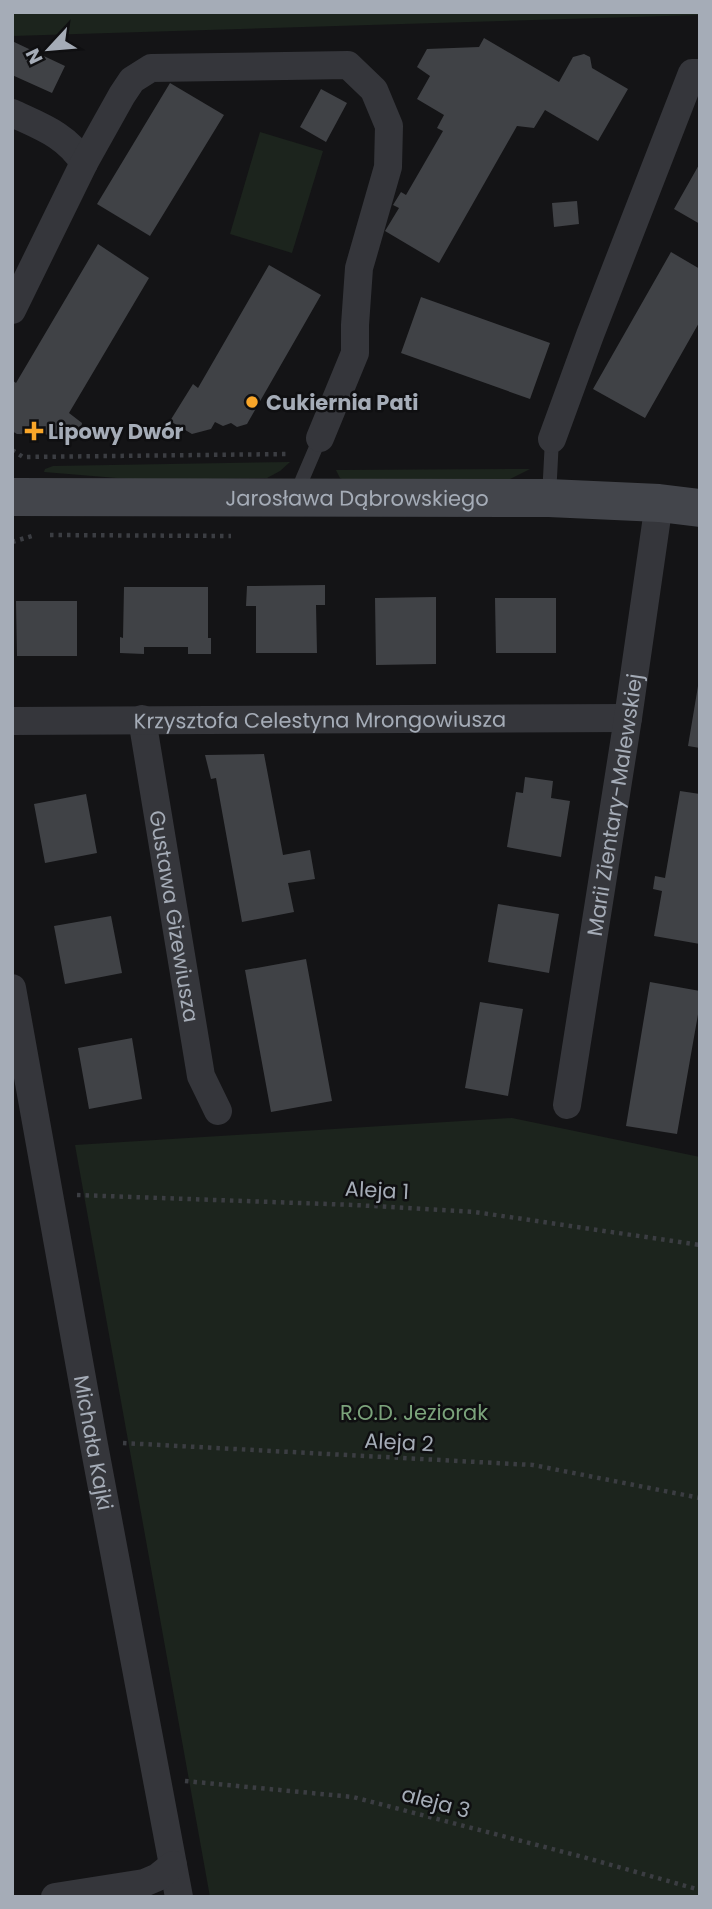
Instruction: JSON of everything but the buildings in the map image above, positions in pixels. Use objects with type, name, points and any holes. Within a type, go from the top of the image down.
[{"type":"street","points":[[12,310],[85,163],[132,80],[151,68],[348,65],[374,90],[388,126],[388,166],[359,268],[355,353],[320,438]]},
{"type":"street","points":[[552,439],[692,73],[700,73]]},
{"type":"street","points":[[12,113],[58,135],[74,147],[85,163]]},
{"type":"street","name":"Jarosława Dąbrowskiego","points":[[12,497],[550,498],[659,503],[700,508]]},
{"type":"street","name":"Marii Zientary-Malewskiej","points":[[567,1105],[659,503]]},
{"type":"street","name":"Krzysztofa Celestyna Mrongowiusza","points":[[12,721],[628,718]]},
{"type":"street","name":"Gustawa Gizewiusza","points":[[142,719],[201,1076],[218,1111]]},
{"type":"street","name":"Michała Kajki","points":[[12,988],[179,1897]]},
{"type":"street","points":[[55,1897],[144,1883],[158,1877],[173,1865]]},
{"type":"lane","points":[[302,497],[302,480],[320,438]]},
{"type":"lane","points":[[550,498],[552,439]]},
{"type":"path","points":[[12,450],[23,457],[296,454]]},
{"type":"path","points":[[12,541],[34,535]]},
{"type":"path","name":"Aleja 1","points":[[51,1198],[97,1195],[475,1212],[700,1245]]},
{"type":"path","name":"Aleja 2","points":[[94,1445],[128,1443],[533,1465],[700,1498]]},
{"type":"path","name":"aleja 3","points":[[158,1780],[353,1797],[700,1890]]},
{"type":"green space","points":[[12,12],[700,12],[700,15],[12,36]]},
{"type":"green space","points":[[260,132],[323,151],[292,253],[230,234]]},
{"type":"green space","points":[[290,462],[267,478],[141,480],[44,472],[53,466]]},
{"type":"green space","points":[[530,469],[510,479],[349,482],[340,478],[336,470]]},
{"type":"green space","name":"R.O.D. Jeziorak","points":[[512,1118],[700,1157],[700,1897],[210,1897],[75,1145]]},
{"type":"place","name":"Cukiernia Pati","points":[[252,402]]},
{"type":"place","name":"Lipowy Dwór","points":[[34,431]]}]
